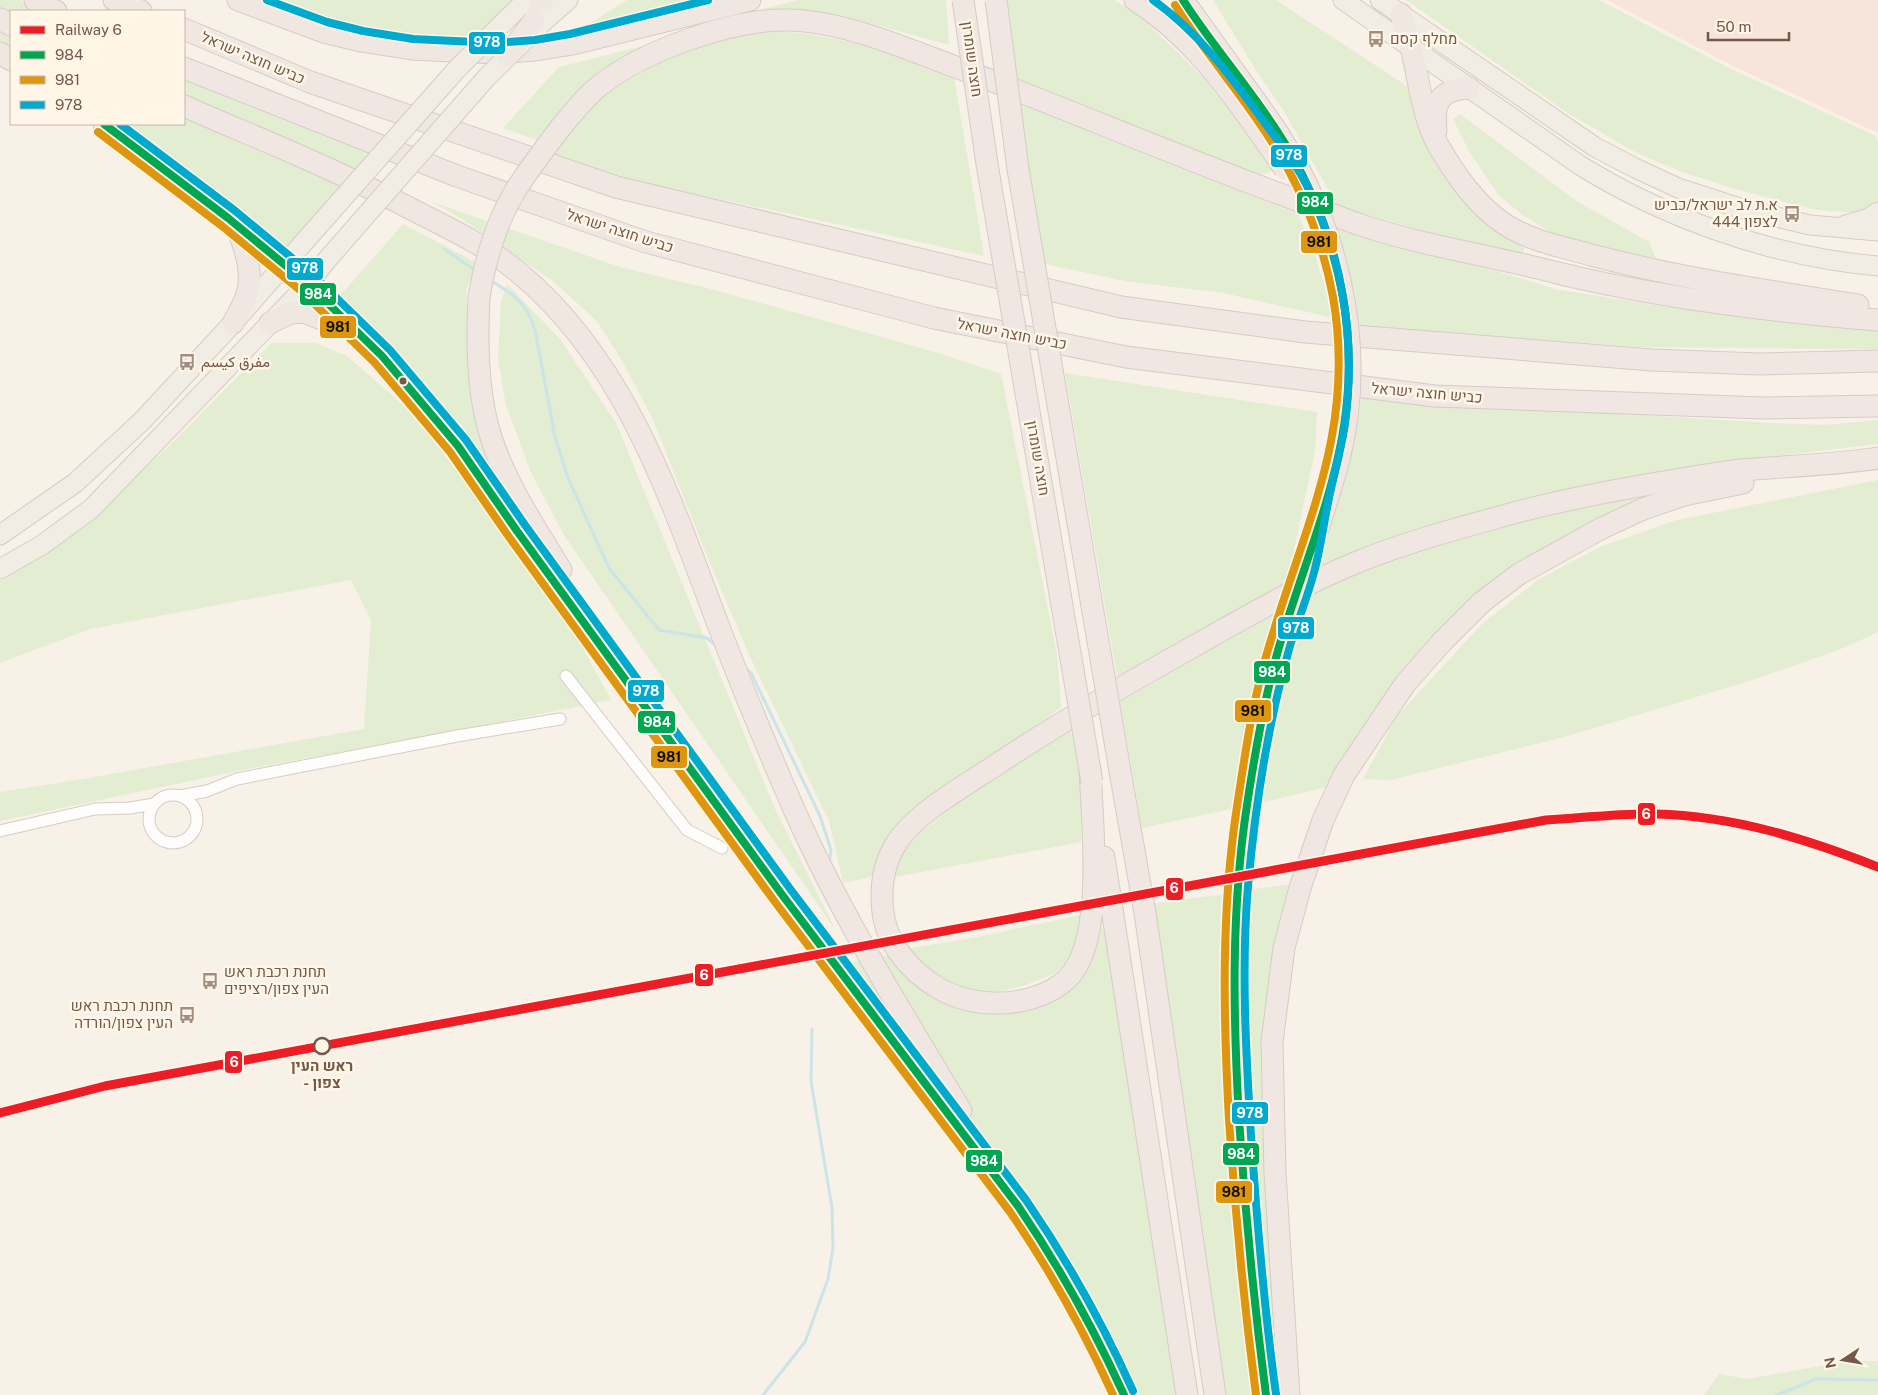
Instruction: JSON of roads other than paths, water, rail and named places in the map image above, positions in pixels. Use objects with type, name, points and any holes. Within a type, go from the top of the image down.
[{"type":"highway","points":[[35,0],[54,10]]},
{"type":"highway","points":[[114,0],[139,10]]},
{"type":"highway","points":[[238,0],[324,32],[361,41],[412,50],[495,53],[536,50],[572,44],[750,0]]},
{"type":"highway","name":"חוצה שומרון","points":[[963,0],[987,164],[1091,778],[1096,832],[1113,917],[1187,1395]]},
{"type":"highway","name":"חוצה שומרון","points":[[996,0],[1018,170],[1145,913],[1215,1395]]},
{"type":"highway","points":[[1135,0],[1154,12],[1206,61],[1261,121]]},
{"type":"highway","points":[[1183,0],[1203,28],[1261,121],[1305,179],[1319,210],[1335,260],[1347,320],[1349,368],[1345,424],[1340,454],[1278,649],[1262,716],[1248,800],[1238,893],[1234,994],[1235,1057],[1258,1337],[1266,1395]]},
{"type":"highway","points":[[1188,0],[1203,28]]},
{"type":"highway","points":[[507,56],[541,14]]},
{"type":"highway","points":[[1400,14],[1410,46],[1424,109],[1438,144],[1458,176],[1479,202],[1506,225],[1546,243],[1607,259],[1724,284],[1878,308]]},
{"type":"highway","points":[[1124,1395],[1076,1298],[1047,1247],[639,699],[557,575],[497,455],[488,427],[480,384],[477,340],[479,297],[484,268],[500,222],[514,192],[580,103],[593,91],[630,65],[702,35],[747,24],[788,20],[828,25],[854,31],[918,53],[1363,226],[1449,249],[1638,290],[1766,310],[1878,320]]},
{"type":"highway","name":"כביש חוצה ישראל","points":[[185,29],[310,82],[616,187],[1121,307],[1305,332],[1652,360],[1760,364],[1878,361]]},
{"type":"highway","name":"כביש חוצה ישראל","points":[[185,68],[457,176],[646,242],[934,318],[1106,353],[1435,396],[1763,408],[1878,406]]},
{"type":"highway","points":[[1438,144],[1435,113],[1440,99],[1451,91],[1470,88]]},
{"type":"highway","points":[[185,106],[226,126],[300,156],[406,206],[472,240],[518,272],[559,311],[605,371],[635,421],[699,573],[739,679],[820,865],[885,984],[1018,1206]]},
{"type":"highway","points":[[105,125],[236,224],[308,284],[382,356],[458,446],[517,532],[557,575]]},
{"type":"highway","points":[[233,323],[247,294],[250,279],[245,248],[236,224]]},
{"type":"highway","points":[[270,323],[290,313],[304,312],[360,335]]},
{"type":"highway","points":[[1289,1395],[1275,1173],[1272,1042],[1284,948],[1302,881],[1323,820],[1348,769],[1405,684],[1441,643],[1482,602],[1519,574],[1594,532],[1643,509],[1684,495],[1878,458]]},
{"type":"highway","points":[[1096,832],[1091,922],[1081,958],[1068,979],[1050,991],[1024,1001],[996,1004],[966,1001],[930,985],[906,962],[892,942],[883,910],[882,889],[892,850],[897,841],[915,822],[1031,742],[1167,661],[1260,608],[1309,583],[1362,560],[1450,531],[1591,494],[1739,470],[1841,464]]},
{"type":"main road","points":[[0,535],[82,476],[142,421],[233,323],[452,75],[527,0]]},
{"type":"main road","points":[[541,14],[568,0]]},
{"type":"main road","points":[[1342,0],[1581,166],[1617,188],[1667,211],[1745,240],[1818,257],[1878,266]]},
{"type":"main road","points":[[1380,0],[1595,147],[1678,188],[1743,209],[1810,225],[1878,231]]},
{"type":"main road","points":[[0,569],[42,545],[91,509],[308,284],[326,261],[507,56]]},
{"type":"main road","points":[[1836,228],[1869,218],[1878,212]]},
{"type":"street","points":[[566,676],[687,830],[722,848]]},
{"type":"street","points":[[0,831],[95,809],[130,808],[154,804],[166,796],[180,796],[207,790],[237,779],[458,736],[560,719]]},
{"type":"street","points":[[154,804],[151,810],[150,822],[153,832],[168,842],[176,843],[190,836],[195,829],[197,814],[207,790]]},
{"type":"street","points":[[180,796],[191,802],[197,814]]},
{"type":"street","points":[[130,808],[150,822]]},
{"type":"waterway","points":[[444,249],[476,271]]},
{"type":"waterway","points":[[490,280],[518,300],[531,320],[535,330],[555,437],[568,478],[609,568],[659,630],[707,638],[717,646]]},
{"type":"waterway","points":[[745,668],[751,673],[820,816],[831,850],[829,864]]},
{"type":"waterway","points":[[763,1395],[805,1342],[828,1279],[833,1248],[832,1208],[811,1081],[812,1029]]},
{"type":"waterway","points":[[1777,1395],[1816,1379],[1878,1380]]},
{"type":"rail line","name":"6","points":[[0,1113],[105,1086],[1546,820],[1642,814],[1714,819],[1797,838],[1878,867]]},
{"type":"place","name":"מחלף קסם","points":[[1376,39]]},
{"type":"place","name":"א.ת לב ישראל/כביש 444 לצפון","points":[[1792,214]]},
{"type":"place","name":"مفرق كيسم","points":[[187,362]]},
{"type":"place","name":"תחנת רכבת ראש העין צפון/רציפים","points":[[210,981]]},
{"type":"place","name":"תחנת רכבת ראש העין צפון/הורדה","points":[[187,1015]]},
{"type":"place","name":"ראש העין - צפון","points":[[322,1046]]}]
